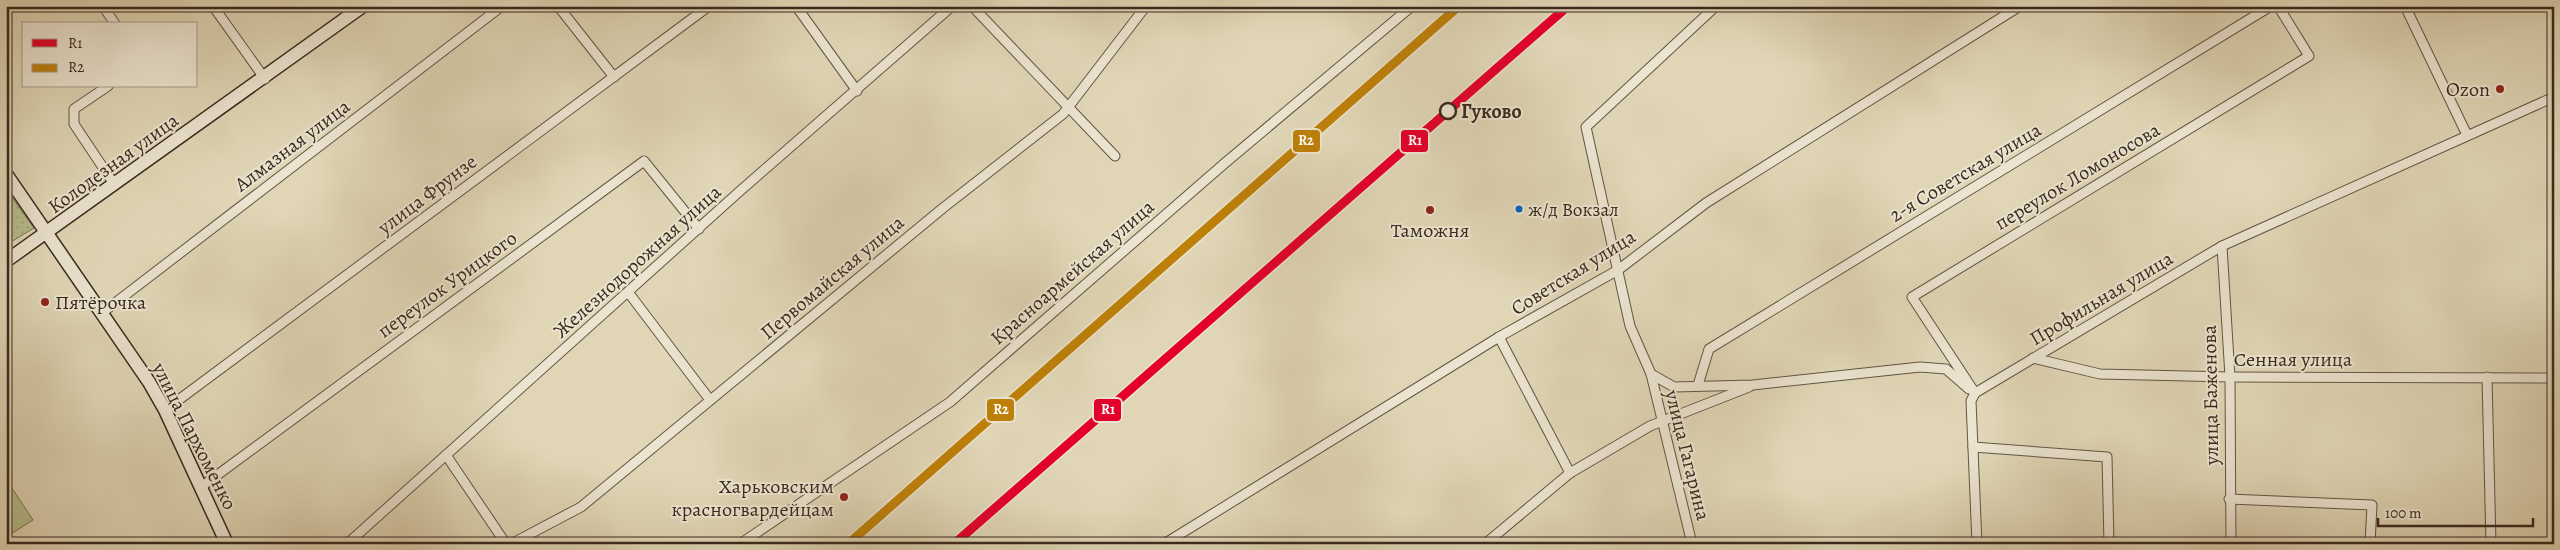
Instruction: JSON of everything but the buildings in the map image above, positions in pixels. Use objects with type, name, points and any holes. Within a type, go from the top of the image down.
[{"type":"main road","name":"Колодезная улица","points":[[6,261],[264,79],[363,6]]},
{"type":"main road","name":"улица Пархоменко","points":[[6,174],[133,357],[165,410],[227,544]]},
{"type":"street","points":[[103,6],[114,22]]},
{"type":"street","points":[[213,6],[264,79]]},
{"type":"street","name":"Алмазная улица","points":[[102,313],[502,6]]},
{"type":"street","points":[[558,6],[614,77]]},
{"type":"street","name":"улица Фрунзе","points":[[165,410],[709,6]]},
{"type":"street","points":[[796,6],[857,92]]},
{"type":"street","name":"Железнодорожная улица","points":[[347,544],[628,292],[857,92],[952,6]]},
{"type":"street","points":[[972,6],[1115,156]]},
{"type":"street","name":"Первомайская улица","points":[[512,544],[581,507],[944,208],[1063,114],[1146,6]]},
{"type":"street","name":"Красноармейская улица","points":[[740,544],[950,402],[1225,163],[1412,6]]},
{"type":"street","name":"улица Гагарина","points":[[1692,544],[1651,374],[1630,326],[1586,126],[1716,6]]},
{"type":"street","name":"Советская улица","points":[[1164,544],[1499,337],[1618,270],[1706,203],[2020,6]]},
{"type":"street","name":"2-я Советская улица","points":[[1698,385],[1709,348],[2271,6]]},
{"type":"street","name":"переулок Ломоносова","points":[[1975,393],[1912,297],[2309,56],[2278,6]]},
{"type":"street","points":[[2405,6],[2467,135]]},
{"type":"street","points":[[105,88],[74,109],[74,124],[114,184]]},
{"type":"street","name":"Профильная улица","points":[[1975,393],[2222,246],[2554,97]]},
{"type":"street","name":"переулок Урицкого","points":[[201,487],[644,161],[699,229]]},
{"type":"street","name":"улица Баженова","points":[[2222,246],[2230,377],[2229,499],[2231,544]]},
{"type":"street","points":[[628,292],[710,400]]},
{"type":"street","points":[[1499,337],[1570,473]]},
{"type":"street","name":"Сенная улица","points":[[2033,358],[2100,374],[2230,377],[2554,378]]},
{"type":"street","points":[[1651,374],[1674,387],[1753,385],[1920,367],[1946,369],[1975,393],[1971,401],[1977,544]]},
{"type":"street","points":[[2487,377],[2491,544]]},
{"type":"street","points":[[1485,544],[1570,473],[1650,426],[1753,385]]},
{"type":"street","points":[[1973,448],[2107,457],[2109,544]]},
{"type":"street","points":[[446,455],[506,544]]},
{"type":"street","points":[[2229,499],[2372,505],[2370,544]]},
{"type":"green space","points":[[6,189],[34,228],[6,245]]},
{"type":"green space","points":[[6,479],[33,520],[6,537]]},
{"type":"transit line","name":"R2","points":[[848,544],[1459,6]]},
{"type":"transit line","name":"R1","points":[[954,544],[1568,6]]},
{"type":"place","name":"Ozon","points":[[2500,89]]},
{"type":"place","name":"Гуково","points":[[1448,111]]},
{"type":"place","name":"ж/д Вокзал","points":[[1519,209]]},
{"type":"place","name":"Таможня","points":[[1430,210]]},
{"type":"place","name":"Пятёрочка","points":[[45,302]]},
{"type":"place","name":"Харьковским красногвардейцам","points":[[844,497]]}]
